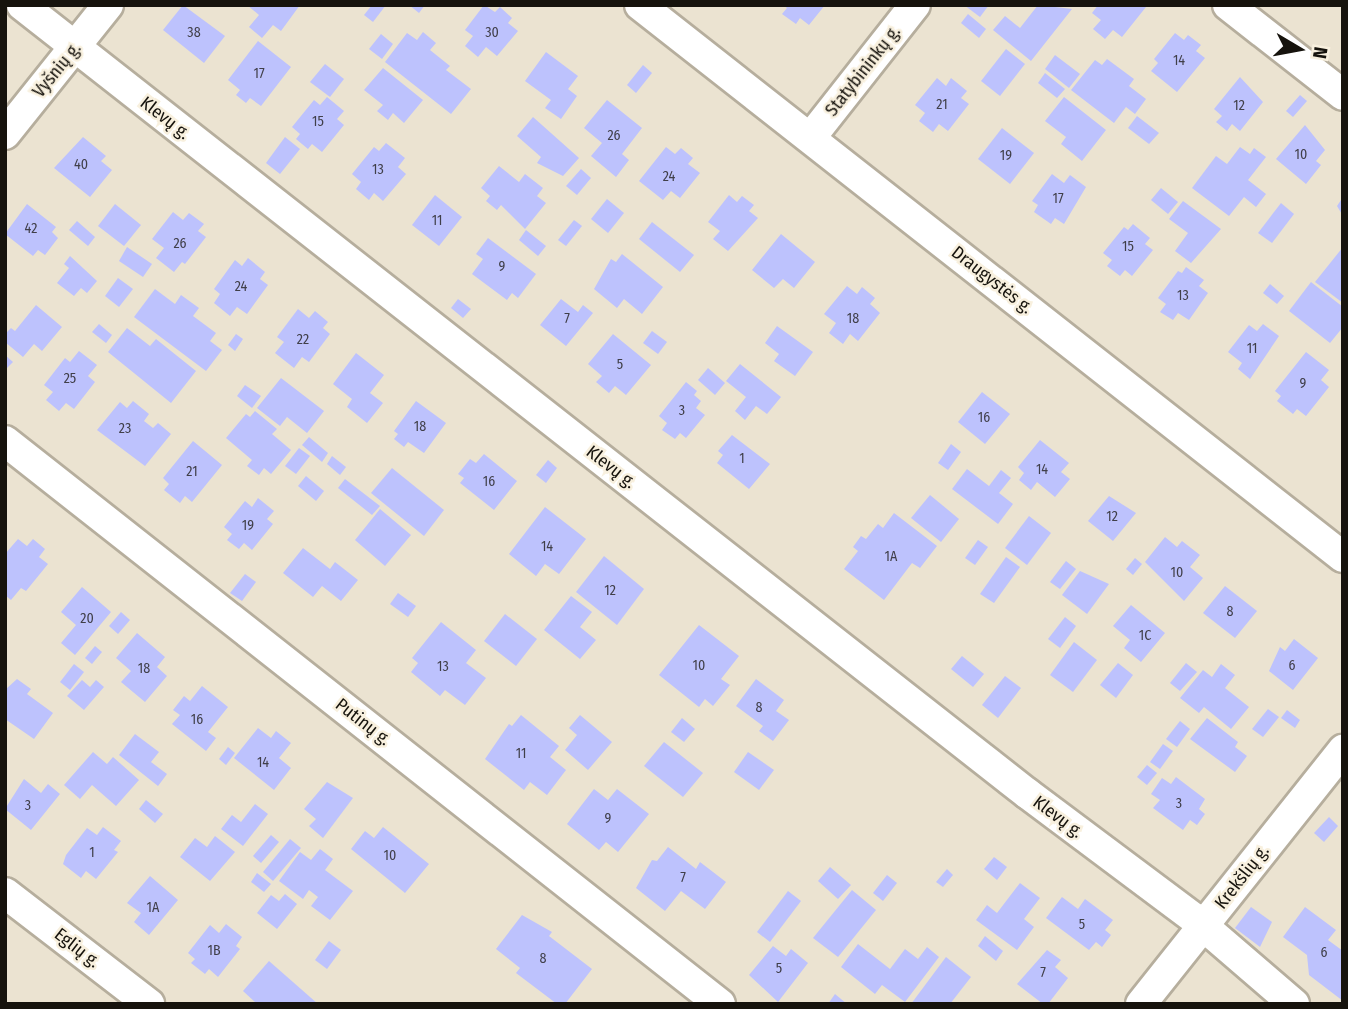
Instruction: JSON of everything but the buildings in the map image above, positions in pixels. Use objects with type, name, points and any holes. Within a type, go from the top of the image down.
[{"type":"street","name":"Klevų g.","points":[[22,5],[1203,927],[1294,1004]]},
{"type":"street","name":"Vyšnių g.","points":[[5,134],[108,5]]},
{"type":"street","name":"Draugystės g.","points":[[640,5],[1343,557]]},
{"type":"street","name":"Statybininkų g.","points":[[811,137],[915,5]]},
{"type":"street","points":[[1228,5],[1342,93]]},
{"type":"street","name":"Putinų g.","points":[[5,441],[720,1004]]},
{"type":"street","name":"Krekšlių g.","points":[[1141,1004],[1343,750]]},
{"type":"street","name":"Eglių g.","points":[[5,893],[149,1004]]}]
